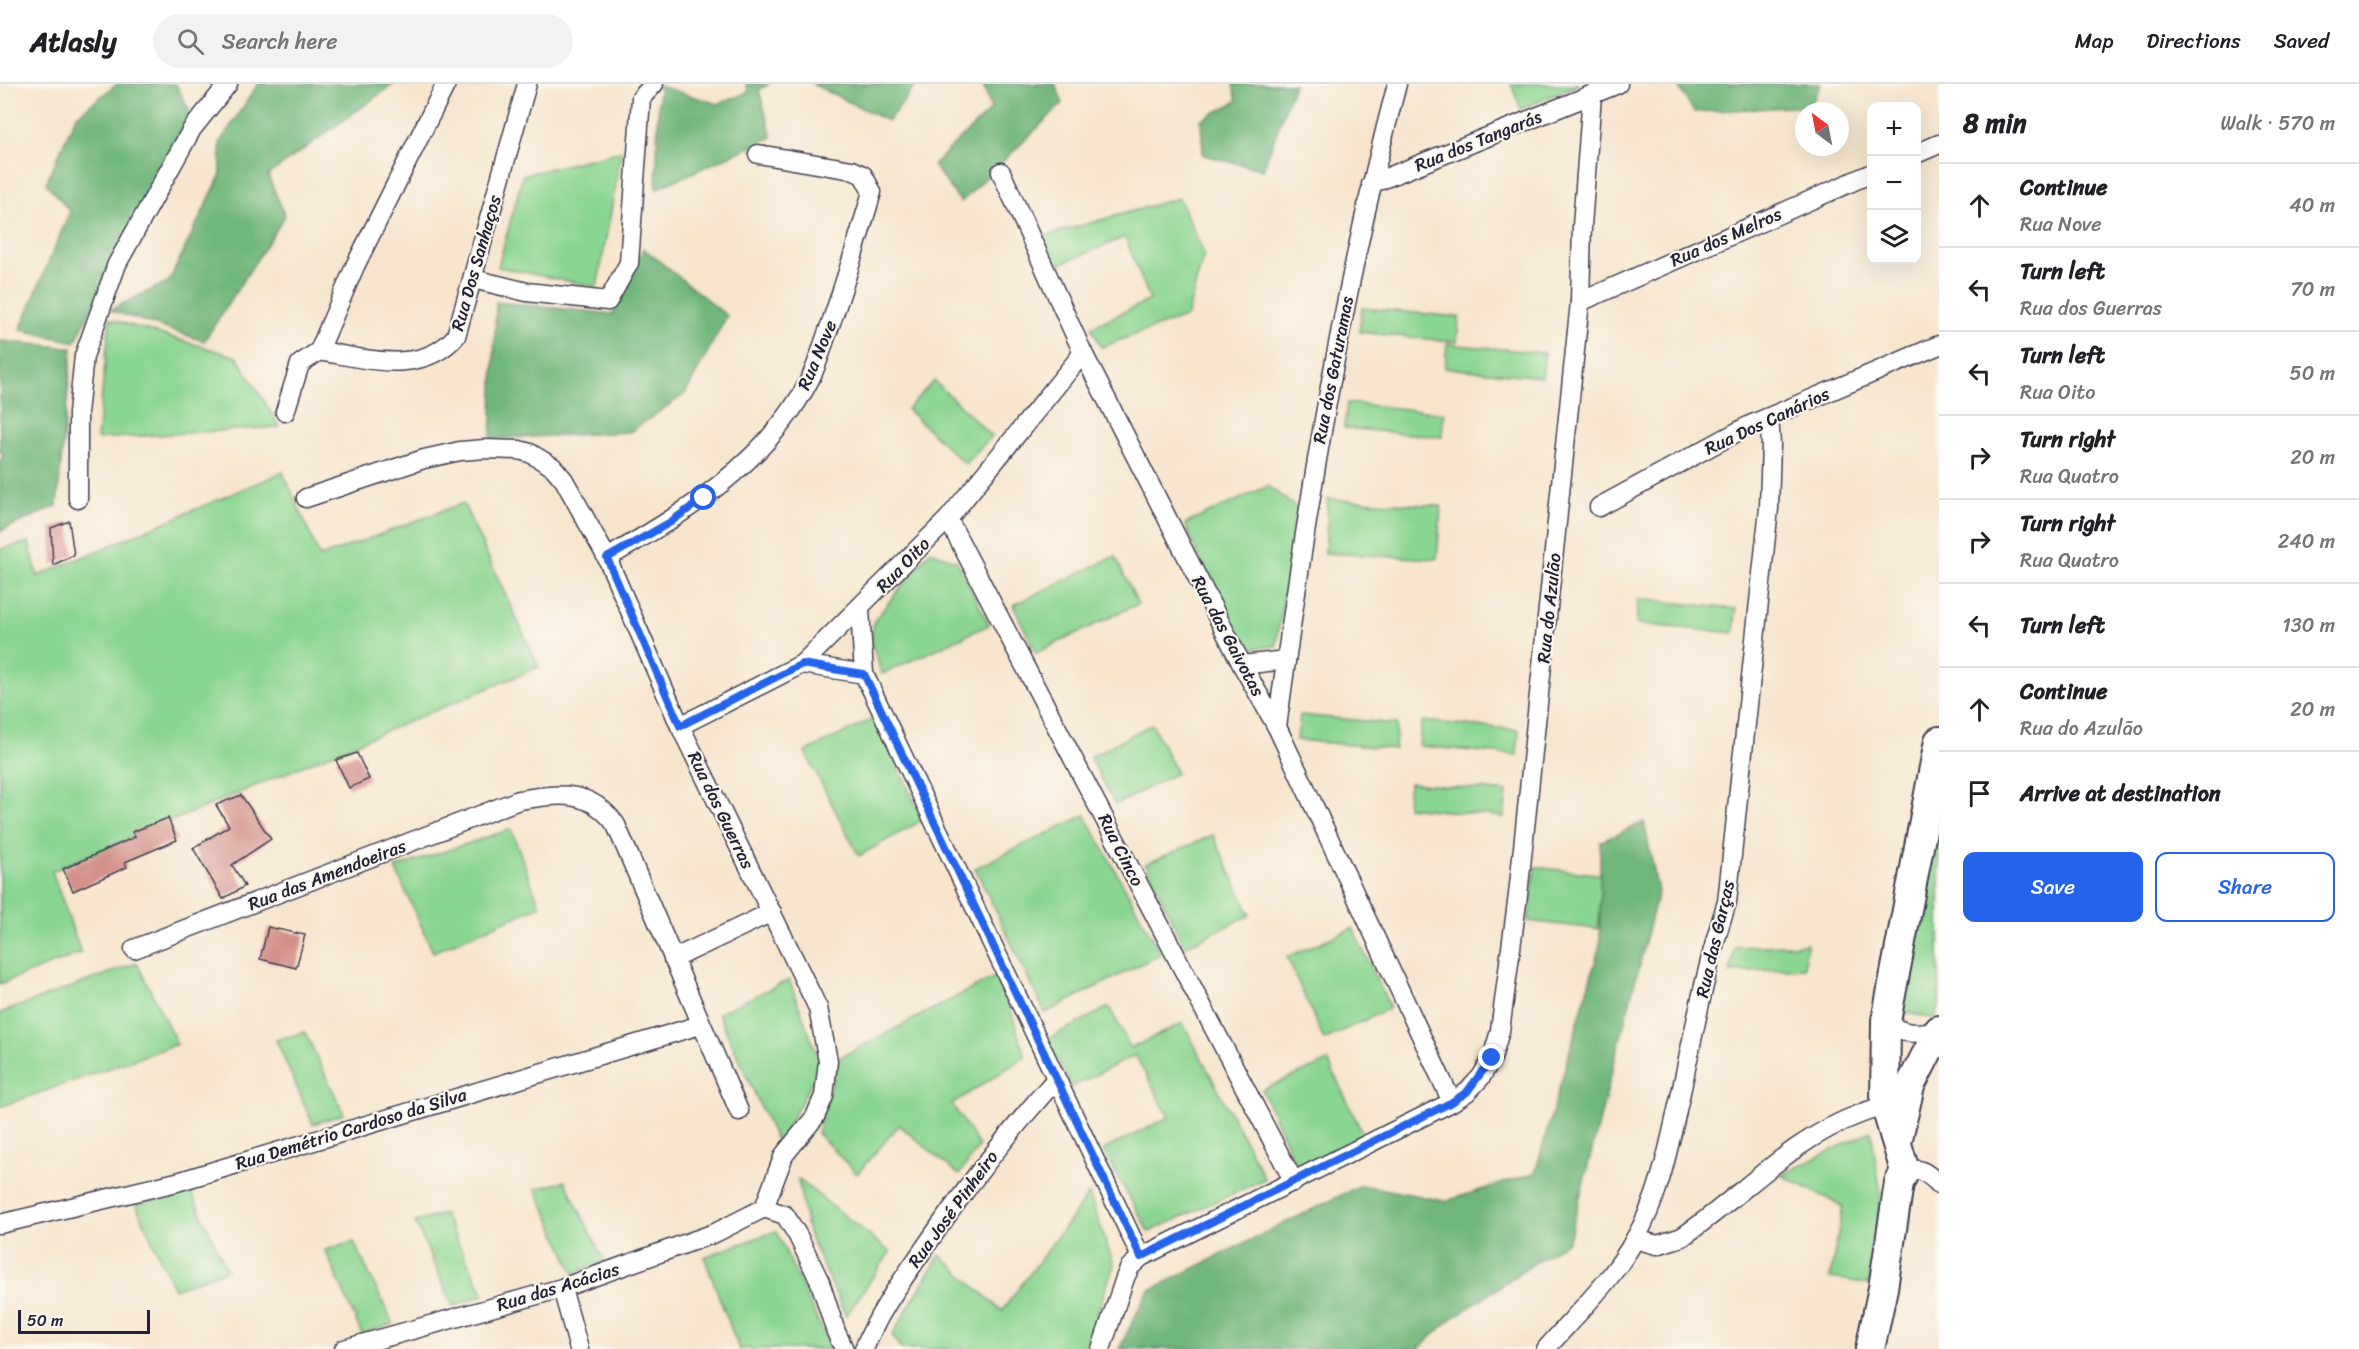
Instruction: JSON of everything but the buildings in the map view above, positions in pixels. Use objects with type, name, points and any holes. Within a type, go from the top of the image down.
[{"type":"main road","points":[[1870,1349],[1883,1288],[1899,1183],[1905,1171],[1897,1143],[1886,1021],[1939,741]]},
{"type":"main road","points":[[1895,1104],[1932,1058],[1939,1030]]},
{"type":"street","points":[[78,499],[78,412],[84,356],[113,274],[192,129],[228,84]]},
{"type":"street","points":[[285,412],[300,364],[319,351],[355,266],[446,84]]},
{"type":"street","name":"Rua Dos Sanhaços","points":[[319,351],[393,362],[410,361],[438,353],[456,336],[527,84]]},
{"type":"street","points":[[473,279],[526,292],[608,301],[629,263],[641,98],[654,84]]},
{"type":"street","name":"Rua dos Gaturamas","points":[[1277,727],[1311,484],[1371,184],[1397,84]]},
{"type":"street","name":"Rua dos Tangarás","points":[[1371,184],[1618,84]]},
{"type":"street","name":"Rua do Azulão","points":[[1141,1257],[1452,1102],[1467,1092],[1481,1077],[1492,1058],[1500,1031],[1519,883],[1580,302],[1582,226],[1592,95]]},
{"type":"street","points":[[1921,152],[1939,144]]},
{"type":"street","name":"Rua Nove","points":[[607,558],[669,523],[758,451],[797,400],[810,378],[822,347],[845,284],[872,192],[863,176],[852,170],[758,154]]},
{"type":"street","name":"Rua das Gaivotas","points":[[1001,172],[1083,353],[1242,665],[1277,727],[1452,1102]]},
{"type":"street","name":"Rua dos Melros","points":[[1580,302],[1867,175]]},
{"type":"street","name":"Rua Dos Canários","points":[[1599,507],[1769,417],[1939,345]]},
{"type":"street","name":"Rua Oito","points":[[680,726],[802,664],[860,609],[948,519],[1083,353]]},
{"type":"street","name":"Rua das Garças","points":[[1546,1349],[1611,1274],[1635,1239],[1655,1196],[1668,1150],[1709,963],[1726,902],[1769,508],[1771,444],[1769,417]]},
{"type":"street","name":"Rua dos Guerras","points":[[306,498],[433,457],[460,451],[519,450],[543,459],[564,480],[607,558],[680,726],[818,1008],[828,1061],[824,1096],[815,1117],[784,1155],[764,1208]]},
{"type":"street","name":"Rua Cinco","points":[[948,519],[1294,1182]]},
{"type":"street","points":[[860,609],[864,674],[999,953],[1141,1257],[1130,1267],[1125,1278],[1101,1349]]},
{"type":"street","points":[[1242,665],[1286,660]]},
{"type":"street","points":[[802,664],[864,674]]},
{"type":"street","name":"Rua das Amendoeiras","points":[[134,949],[519,800],[563,793],[605,809],[616,825],[739,1111]]},
{"type":"street","points":[[672,959],[772,912]]},
{"type":"street","points":[[1886,1021],[1899,1032],[1917,1033],[1939,1030]]},
{"type":"street","name":"Rua Demétrio Cardoso da Silva","points":[[0,1224],[177,1182],[700,1024]]},
{"type":"street","name":"Rua José Pinheiro","points":[[864,1349],[871,1330],[894,1291],[959,1197],[1015,1125],[1056,1079]]},
{"type":"street","points":[[1635,1239],[1657,1245],[1682,1237],[1807,1139],[1843,1120],[1895,1104]]},
{"type":"street","points":[[1905,1171],[1915,1168],[1926,1173],[1939,1184]]},
{"type":"street","points":[[764,1208],[785,1215],[798,1236],[820,1282],[844,1349]]},
{"type":"street","name":"Rua das Acácias","points":[[344,1349],[562,1288],[694,1242],[764,1208]]},
{"type":"street","points":[[562,1288],[579,1349]]},
{"type":"green space","points":[[117,84],[176,84],[190,112],[75,342],[20,330],[70,211],[46,183],[76,116]]},
{"type":"green space","points":[[258,84],[394,84],[268,175],[285,216],[204,341],[110,310],[169,281],[221,174],[220,142]]},
{"type":"green space","points":[[746,84],[769,84],[759,90],[772,137],[656,189],[659,86],[718,104],[749,92]]},
{"type":"green space","points":[[812,84],[917,84],[888,121]]},
{"type":"green space","points":[[983,84],[1055,84],[1063,103],[961,202],[933,165],[991,109]]},
{"type":"green space","points":[[1233,84],[1294,84],[1263,170],[1203,155],[1201,120],[1237,101]]},
{"type":"green space","points":[[1511,84],[1580,84],[1521,109]]},
{"type":"green space","points":[[1677,84],[1821,84],[1812,102],[1795,102],[1795,107],[1694,112]]},
{"type":"green space","points":[[622,151],[597,287],[498,267],[523,175]]},
{"type":"green space","points":[[1179,198],[1204,254],[1187,316],[1101,347],[1091,327],[1150,300],[1125,237],[1057,265],[1041,237]]},
{"type":"green space","points":[[643,248],[727,316],[685,394],[630,432],[491,439],[496,302],[613,314]]},
{"type":"green space","points":[[1362,308],[1459,317],[1457,342],[1359,332]]},
{"type":"green space","points":[[110,319],[237,357],[280,427],[97,439]]},
{"type":"green space","points":[[0,341],[72,348],[57,506],[0,531],[0,462],[4,453],[0,452]]},
{"type":"green space","points":[[1447,344],[1545,353],[1542,377],[1445,368]]},
{"type":"green space","points":[[934,381],[992,436],[965,464],[907,409]]},
{"type":"green space","points":[[1347,403],[1444,413],[1442,437],[1344,428]]},
{"type":"green space","points":[[283,472],[320,557],[463,503],[539,667],[52,871],[81,953],[0,984],[0,549],[29,542],[38,576]]},
{"type":"green space","points":[[1268,486],[1297,508],[1276,646],[1238,650],[1185,524]]},
{"type":"green space","points":[[1328,499],[1441,506],[1437,559],[1325,553]]},
{"type":"green space","points":[[930,551],[957,561],[989,625],[882,674],[871,642],[874,621]]},
{"type":"green space","points":[[1115,556],[1138,604],[1036,653],[1013,605]]},
{"type":"green space","points":[[1638,599],[1736,609],[1734,633],[1636,624]]},
{"type":"green space","points":[[1300,715],[1397,724],[1395,749],[1297,740]]},
{"type":"green space","points":[[875,718],[923,820],[859,856],[805,752]]},
{"type":"green space","points":[[1422,721],[1519,730],[1517,755],[1419,746]]},
{"type":"green space","points":[[1152,724],[1177,773],[1115,805],[1090,757]]},
{"type":"green space","points":[[1409,783],[1507,792],[1504,817],[1407,807]]},
{"type":"green space","points":[[1939,783],[1939,1004],[1934,1019],[1896,1010]]},
{"type":"green space","points":[[1085,815],[1161,954],[1045,1013],[975,868]]},
{"type":"green space","points":[[1644,822],[1658,892],[1569,1240],[1449,1321],[1418,1349],[1119,1349],[1148,1291],[1361,1185],[1446,1201],[1535,1173],[1600,945],[1600,842]]},
{"type":"green space","points":[[511,829],[540,906],[433,952],[395,868]]},
{"type":"green space","points":[[1213,835],[1250,915],[1184,947],[1146,864]]},
{"type":"green space","points":[[1535,867],[1604,875],[1598,929],[1528,921]]},
{"type":"green space","points":[[1353,928],[1390,1008],[1324,1040],[1287,957]]},
{"type":"green space","points":[[1807,944],[1804,968],[1730,972],[1735,947]]},
{"type":"green space","points":[[137,963],[177,1044],[0,1107],[0,1013]]},
{"type":"green space","points":[[1000,974],[1025,1057],[952,1104],[979,1146],[959,1175],[899,1125],[857,1174],[817,1133],[839,1058]]},
{"type":"green space","points":[[789,980],[821,1065],[778,1145],[718,1013]]},
{"type":"green space","points":[[1109,1007],[1131,1048],[1183,1023],[1265,1179],[1149,1232],[1103,1150],[1169,1117],[1135,1055],[1072,1087],[1047,1039]]},
{"type":"green space","points":[[305,1032],[344,1114],[313,1124],[276,1040]]},
{"type":"green space","points":[[1328,1061],[1366,1141],[1300,1174],[1262,1090]]},
{"type":"green space","points":[[1871,1131],[1881,1194],[1869,1284],[1830,1278],[1843,1206],[1781,1175]]},
{"type":"green space","points":[[798,1179],[890,1252],[846,1316],[808,1233]]},
{"type":"green space","points":[[565,1181],[605,1262],[574,1273],[536,1189]]},
{"type":"green space","points":[[190,1189],[227,1270],[174,1289],[136,1205]]},
{"type":"green space","points":[[1089,1194],[1114,1265],[1085,1349],[901,1349],[892,1335],[940,1255],[1002,1311]]},
{"type":"green space","points":[[444,1214],[484,1295],[453,1306],[415,1222]]},
{"type":"green space","points":[[776,1231],[831,1349],[739,1349],[704,1257]]},
{"type":"green space","points":[[354,1242],[393,1324],[362,1334],[325,1250]]},
{"type":"route","points":[[704,498],[669,523],[607,558],[680,726],[802,664],[864,674],[999,953],[1141,1257],[1452,1102],[1467,1092],[1481,1077],[1492,1058]]}]
